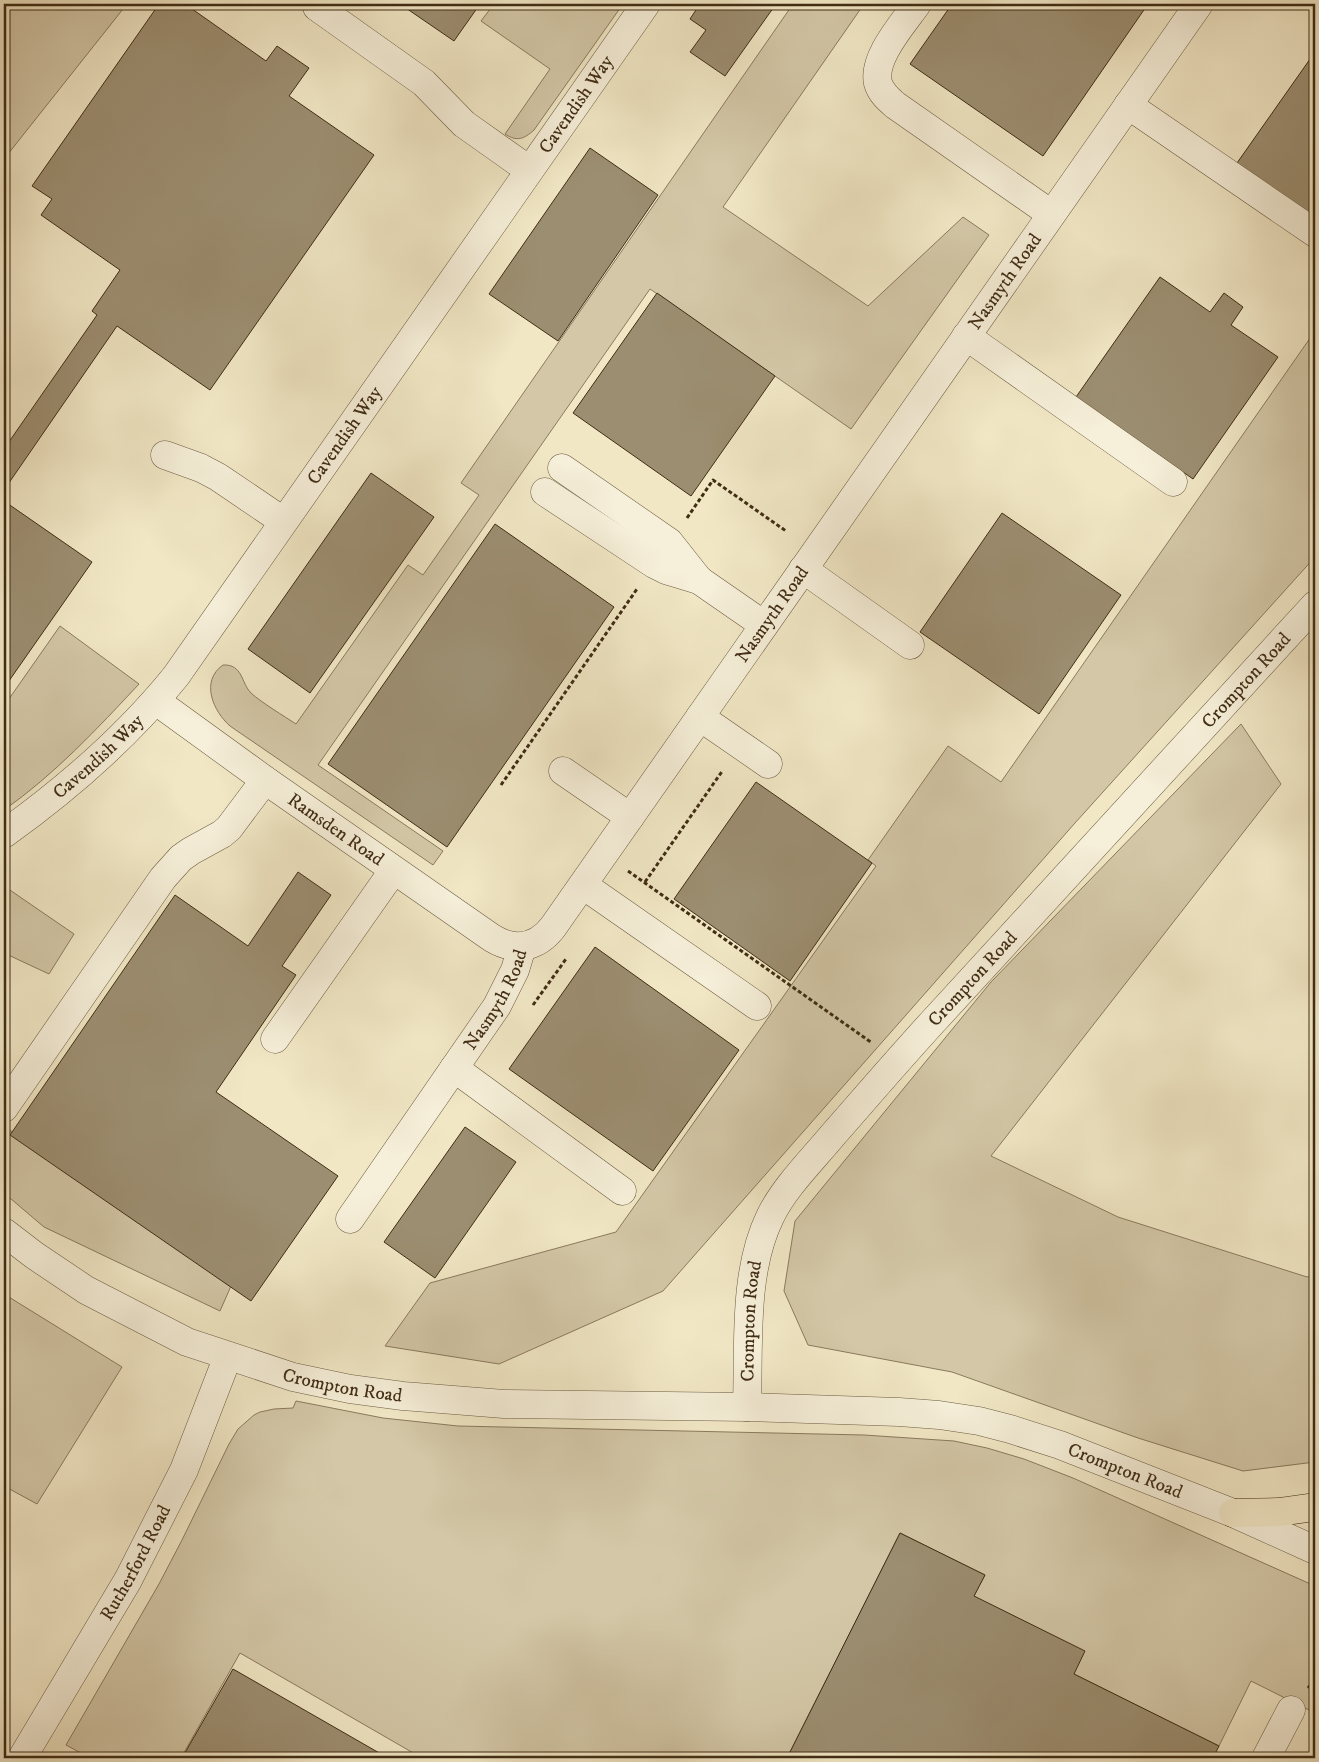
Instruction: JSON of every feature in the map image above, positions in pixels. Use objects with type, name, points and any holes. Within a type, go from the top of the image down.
[{"type":"main road","points":[[1232,1513],[1279,1512],[1315,1507]]},
{"type":"street","name":"Cavendish Way","points":[[4,834],[47,803],[86,770],[112,747],[156,701],[197,647],[283,521],[646,4]]},
{"type":"street","points":[[917,4],[884,52],[879,64],[879,85],[884,95],[895,105],[1052,214]]},
{"type":"street","name":"Nasmyth Road","points":[[350,1219],[497,1006],[515,970],[522,947],[535,943],[547,935],[583,885],[1199,4]]},
{"type":"street","points":[[317,7],[424,83],[464,124],[529,170]]},
{"type":"street","points":[[1128,105],[1315,233]]},
{"type":"street","points":[[966,336],[1173,482]]},
{"type":"street","points":[[165,455],[201,468],[218,477],[283,521]]},
{"type":"street","points":[[562,468],[662,553],[666,570],[699,580],[764,625]]},
{"type":"street","points":[[545,492],[662,553]]},
{"type":"street","points":[[803,569],[910,645]]},
{"type":"street","name":"Crompton Road","points":[[747,1407],[750,1291],[754,1265],[760,1241],[771,1214],[784,1195],[804,1168],[896,1062],[1315,605]]},
{"type":"street","name":"Ramsden Road","points":[[156,701],[393,871],[498,942],[522,947]]},
{"type":"street","points":[[700,717],[768,764]]},
{"type":"street","points":[[563,771],[630,817]]},
{"type":"street","points":[[4,1108],[167,874],[181,858],[216,838],[229,828],[265,780]]},
{"type":"street","points":[[275,1039],[393,871]]},
{"type":"street","points":[[583,885],[756,1006]]},
{"type":"street","points":[[454,1068],[622,1190]]},
{"type":"street","name":"Crompton Road","points":[[4,1232],[86,1290],[187,1342],[294,1377],[350,1389],[403,1396],[504,1404],[747,1407],[899,1412],[979,1421],[1010,1428],[1060,1445],[1232,1513],[1315,1550]]},
{"type":"street","name":"Rutherford Road","points":[[32,1755],[132,1571],[184,1470],[228,1356]]},
{"type":"street","points":[[1266,1758],[1291,1710]]},
{"type":"path","points":[[501,785],[713,480],[786,530]]},
{"type":"path","points":[[645,882],[741,746]]},
{"type":"path","points":[[607,902],[629,872]]},
{"type":"path","points":[[651,886],[857,1032]]},
{"type":"path","points":[[528,1013],[568,958]]},
{"type":"shaded area","points":[[8,4],[127,4],[4,159],[4,9]]},
{"type":"shaded area","points":[[494,4],[623,4],[534,130],[527,136],[517,139],[505,134],[550,69],[481,21]]},
{"type":"shaded area","points":[[793,4],[864,4],[723,207],[868,306],[963,217],[989,235],[851,429],[650,289],[318,765],[443,851],[433,865],[230,726],[214,704],[211,687],[212,679],[223,665],[234,668],[241,675],[251,693],[296,724],[408,565],[423,575],[479,495],[461,483]]},
{"type":"shaded area","points":[[1315,331],[1315,557],[1075,823],[663,1291],[499,1364],[385,1346],[430,1283],[616,1232],[876,866],[868,860],[948,746],[1001,782]]},
{"type":"shaded area","points":[[60,626],[139,684],[58,767],[4,810],[4,706]]},
{"type":"shaded area","points":[[1241,724],[1281,784],[991,1156],[1118,1217],[1307,1277],[1315,1275],[1315,1462],[1243,1471],[1138,1438],[952,1372],[808,1345],[784,1291],[795,1221],[991,982]]},
{"type":"shaded area","points":[[4,886],[74,934],[49,974],[4,953]]},
{"type":"shaded area","points":[[4,1126],[231,1286],[220,1311],[44,1227],[4,1193]]},
{"type":"shaded area","points":[[4,1294],[122,1367],[37,1504],[4,1486]]},
{"type":"shaded area","points":[[296,1401],[383,1418],[458,1426],[864,1435],[954,1441],[1024,1459],[1073,1478],[1315,1586],[1315,1713],[1251,1681],[1219,1746],[1074,1674],[974,1596],[985,1575],[900,1533],[787,1758],[422,1758],[240,1653],[181,1758],[90,1758],[66,1745],[159,1584],[238,1429],[260,1412],[293,1408]]},
{"type":"building","points":[[159,4],[185,4],[266,61],[277,46],[309,68],[289,96],[374,155],[210,390],[117,326],[4,490],[4,449],[97,315],[92,311],[120,270],[41,215],[52,199],[32,186]]},
{"type":"building","points":[[400,4],[480,4],[454,41]]},
{"type":"building","points":[[700,4],[776,4],[725,76],[690,52],[706,30],[690,19]]},
{"type":"building","points":[[952,4],[1148,4],[1043,156],[910,64]]},
{"type":"building","points":[[1315,52],[1315,217],[1237,163]]},
{"type":"building","points":[[590,148],[658,195],[558,341],[489,294]]},
{"type":"building","points":[[1160,277],[1210,312],[1224,293],[1243,307],[1231,325],[1278,357],[1193,479],[1076,397]]},
{"type":"building","points":[[657,293],[775,376],[691,496],[573,413]]},
{"type":"building","points":[[371,473],[434,517],[310,693],[248,649]]},
{"type":"building","points":[[4,501],[92,562],[4,688]]},
{"type":"building","points":[[1002,513],[1121,595],[1039,714],[920,632]]},
{"type":"building","points":[[495,524],[614,607],[447,847],[328,764]]},
{"type":"building","points":[[756,782],[872,863],[790,981],[674,899]]},
{"type":"building","points":[[298,872],[331,895],[282,966],[296,975],[216,1092],[338,1176],[251,1301],[10,1135],[175,895],[248,946]]},
{"type":"building","points":[[595,947],[739,1050],[653,1171],[509,1069]]},
{"type":"building","points":[[465,1127],[516,1162],[435,1278],[384,1242]]},
{"type":"building","points":[[900,1533],[985,1575],[974,1596],[1085,1651],[1074,1674],[1219,1746],[1213,1758],[787,1758]]},
{"type":"building","points":[[233,1669],[388,1758],[182,1758]]}]
